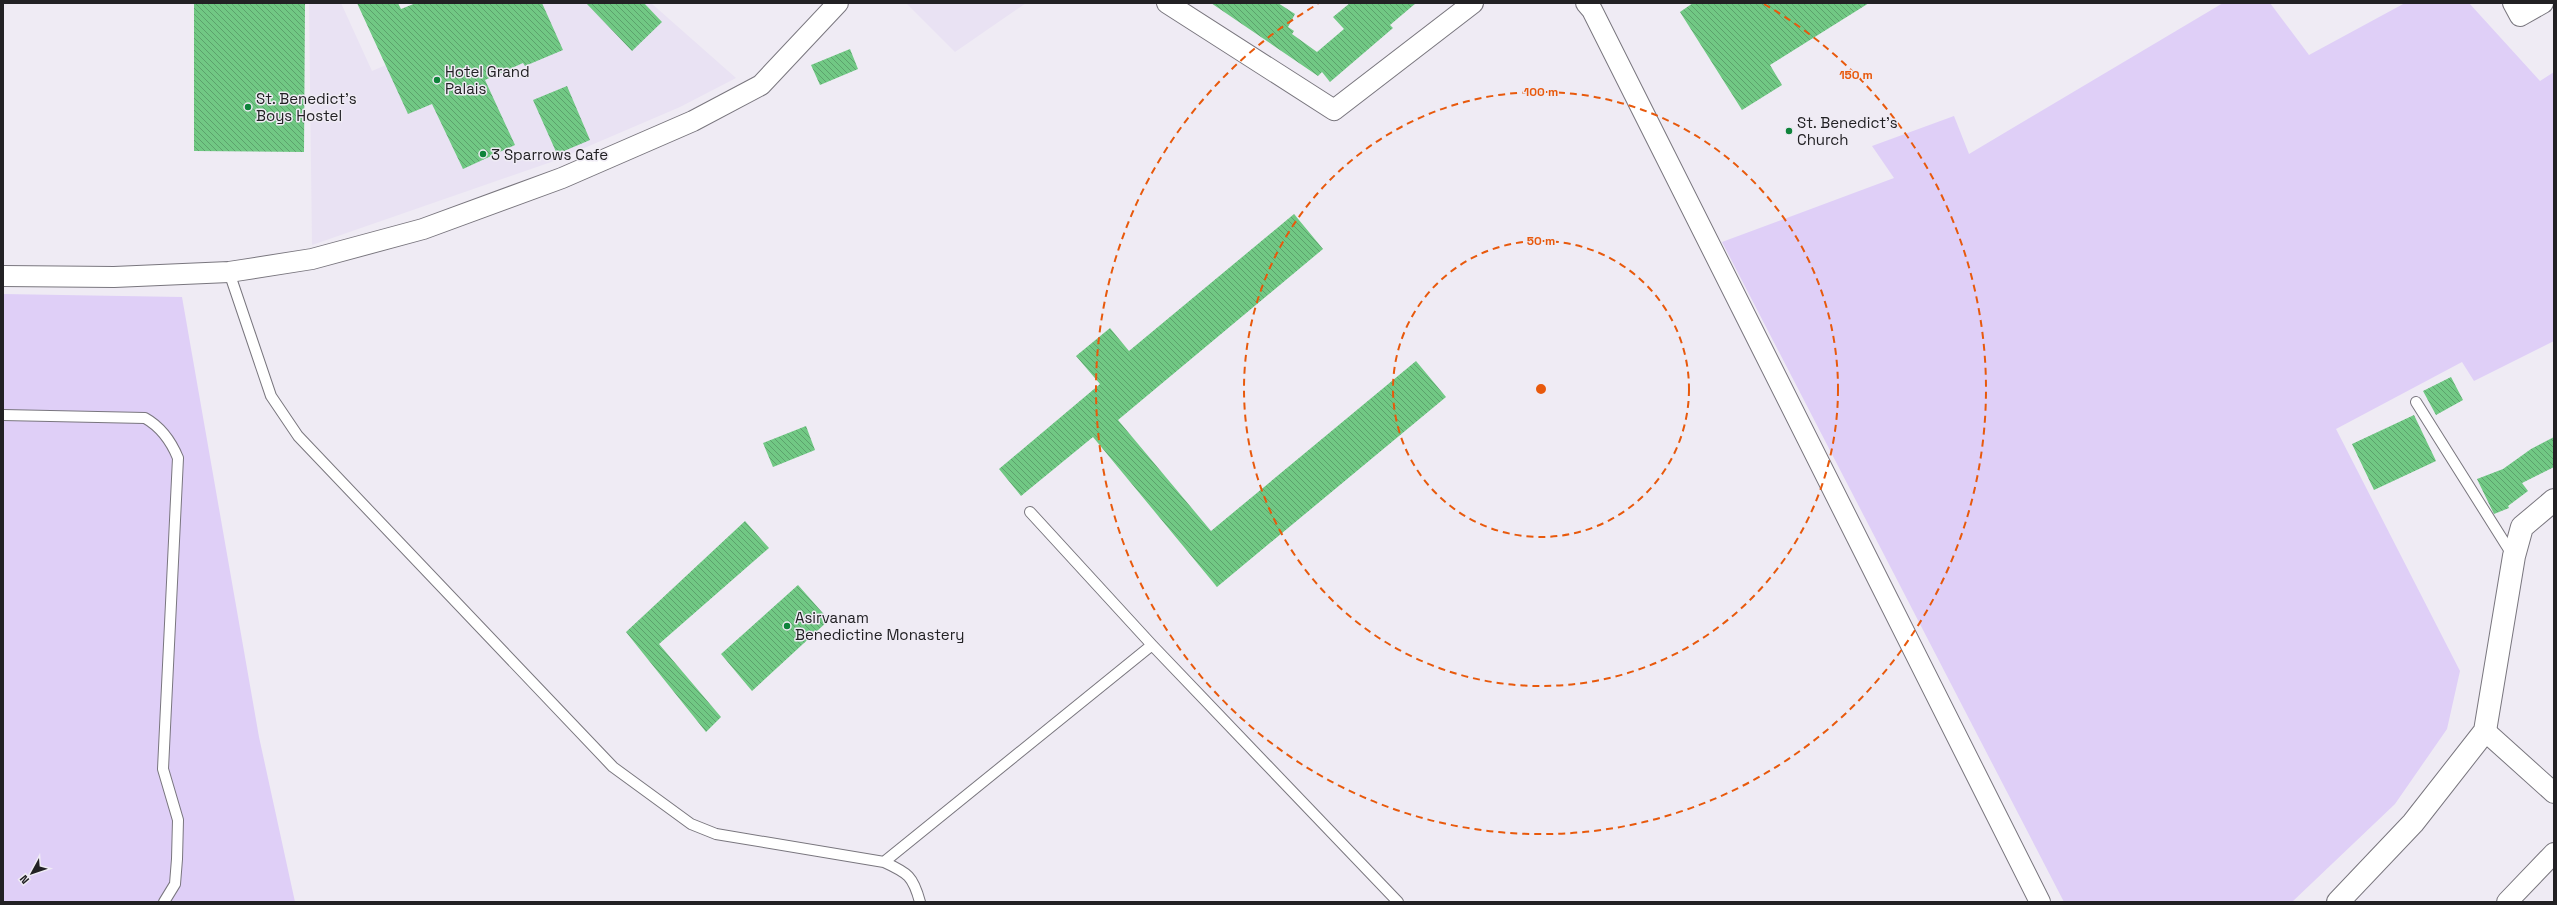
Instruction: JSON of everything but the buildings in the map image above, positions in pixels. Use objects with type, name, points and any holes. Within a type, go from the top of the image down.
[{"type":"street","points":[[3,276],[114,277],[229,272],[312,259],[423,229],[562,178],[693,121],[761,85],[838,3]]},
{"type":"street","points":[[1167,3],[1334,110],[1472,3]]},
{"type":"street","points":[[1586,3],[1592,10],[2040,902]]},
{"type":"street","points":[[2513,3],[2520,16],[2543,3]]},
{"type":"street","points":[[2338,902],[2413,823],[2485,731],[2514,556],[2522,527],[2554,500]]},
{"type":"street","points":[[2485,731],[2554,793]]},
{"type":"street","points":[[2507,902],[2554,853]]},
{"type":"lane","points":[[229,272],[271,396],[298,436],[613,767],[691,824],[704,830],[716,834],[884,862],[902,870],[915,883],[920,902]]},
{"type":"lane","points":[[2416,402],[2514,556]]},
{"type":"lane","points":[[3,415],[145,418],[156,424],[173,446],[178,458],[163,769],[178,820],[177,859],[175,884],[164,902]]},
{"type":"lane","points":[[1030,512],[1152,645],[1398,902]]},
{"type":"lane","points":[[884,862],[1152,645]]},
{"type":"shaded area","points":[[309,3],[341,3],[372,71],[531,3],[651,3],[736,78],[680,107],[554,161],[312,245]]},
{"type":"shaded area","points":[[906,3],[1026,3],[955,52]]},
{"type":"shaded area","points":[[2223,3],[2270,3],[2309,55],[2405,3],[2469,3],[2540,81],[2554,72],[2554,341],[2474,381],[2462,362],[2336,429],[2460,671],[2447,729],[2395,804],[2292,902],[2064,902],[1722,242],[1894,178],[1872,146],[1954,116],[1969,154]]},
{"type":"shaded area","points":[[3,294],[182,297],[259,737],[295,902],[3,902]]},
{"type":"place","name":"Hotel Grand Palais","points":[[437,80]]},
{"type":"place","name":"St. Benedict's Boys Hostel","points":[[248,107]]},
{"type":"place","name":"St. Benedict's Church","points":[[1789,131]]},
{"type":"place","name":"3 Sparrows Cafe","points":[[483,154]]},
{"type":"place","name":"Asirvanam Benedictine Monastery","points":[[787,626]]}]
